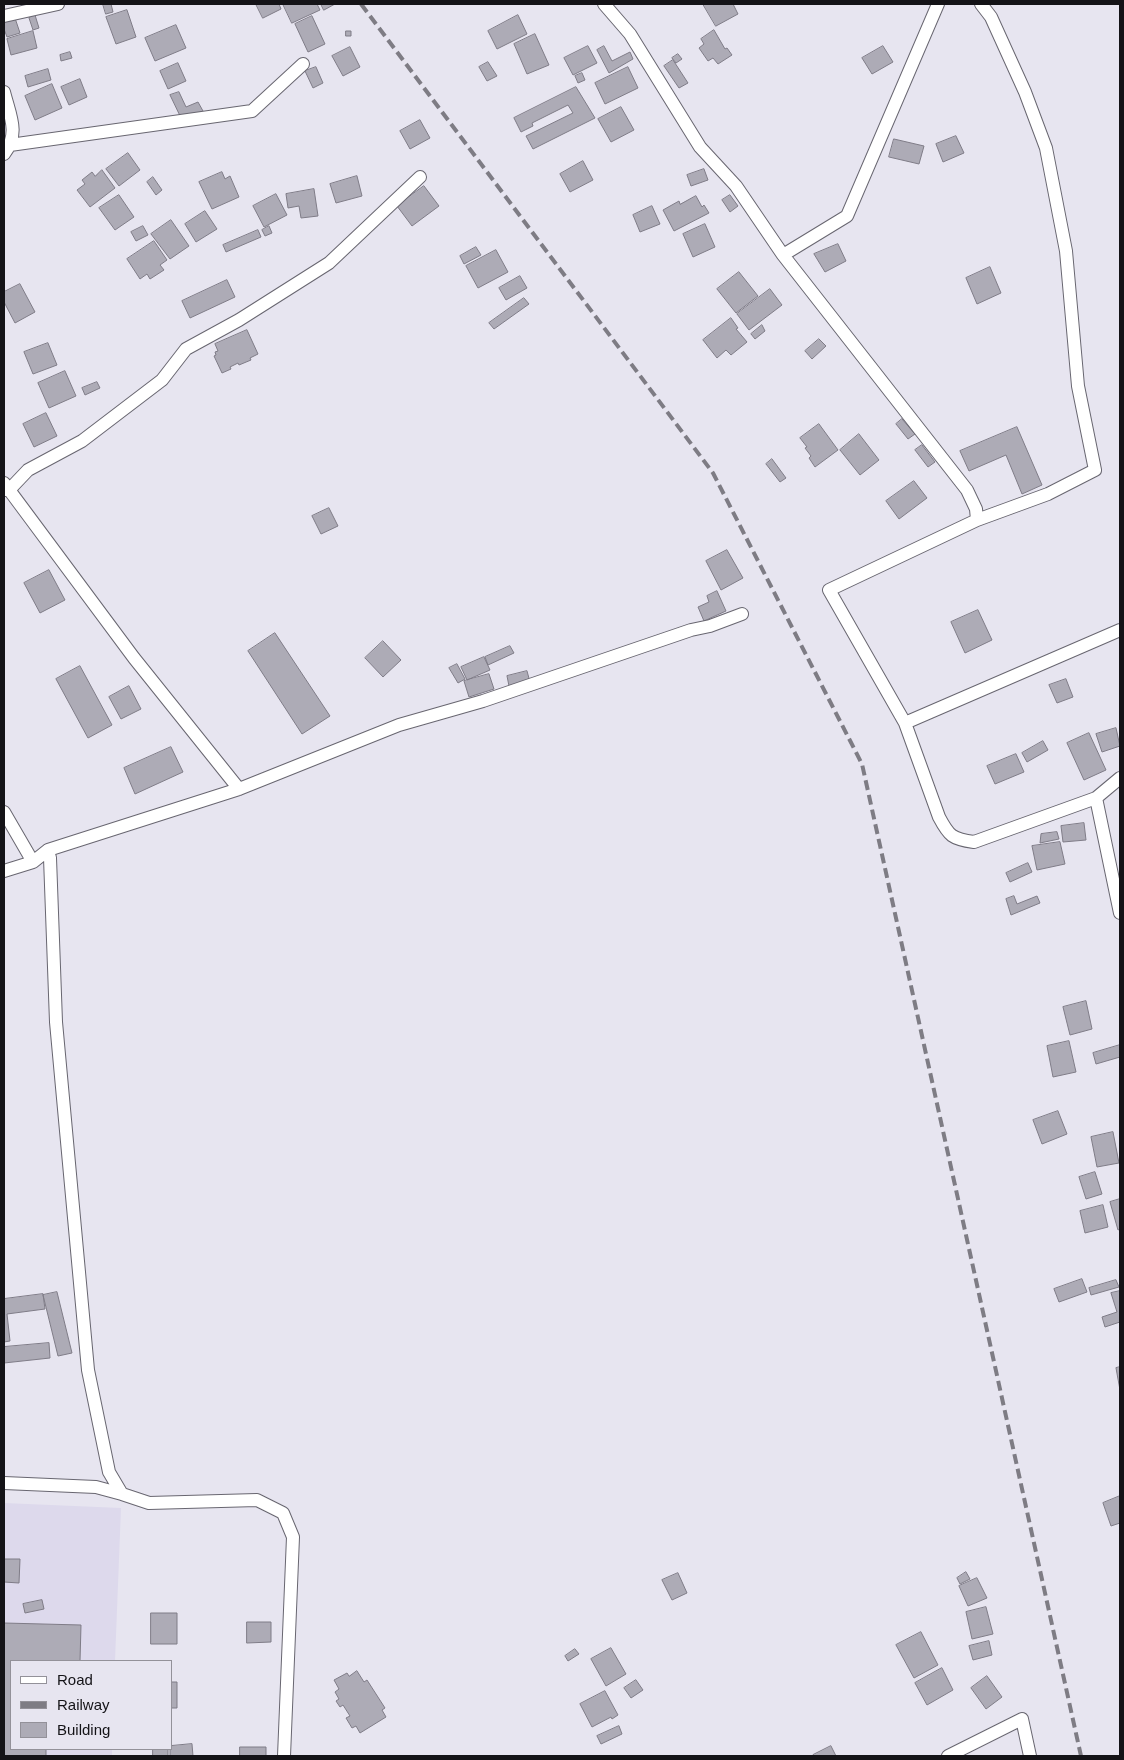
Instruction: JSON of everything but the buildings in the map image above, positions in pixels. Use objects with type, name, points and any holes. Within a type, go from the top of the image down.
[{"type":"street","points":[[4,16],[58,4]]},
{"type":"street","points":[[604,4],[630,34],[700,147],[736,186],[783,255],[966,490],[976,509],[977,520]]},
{"type":"street","points":[[783,255],[847,216],[938,4]]},
{"type":"street","points":[[981,4],[991,16],[1025,92],[1046,148],[1066,251],[1078,386],[1095,470],[1048,494],[977,520],[829,590],[905,723],[939,818],[946,831],[957,840],[974,842],[1096,798],[1120,778]]},
{"type":"street","points":[[7,150],[252,111],[304,64]]},
{"type":"street","points":[[4,92],[14,132],[7,150]]},
{"type":"street","points":[[239,789],[134,658],[5,488],[28,470],[82,441],[162,380],[186,349],[239,320],[328,263],[420,177]]},
{"type":"street","points":[[4,871],[34,862],[48,850],[239,789],[399,725],[483,701],[742,614]]},
{"type":"street","points":[[905,723],[1120,630]]},
{"type":"street","points":[[1096,798],[1120,913]]},
{"type":"street","points":[[4,812],[34,862]]},
{"type":"street","points":[[48,850],[50,858],[56,1022],[88,1370],[109,1472],[122,1494]]},
{"type":"street","points":[[4,1483],[96,1487],[149,1502],[257,1500],[283,1513],[293,1537],[284,1756]]},
{"type":"street","points":[[948,1756],[1022,1718],[1030,1756]]},
{"type":"shaded area","points":[[4,1503],[121,1508],[115,1660],[10,1660],[10,1750],[112,1750],[112,1756],[4,1756]]},
{"type":"railway","points":[[361,4],[713,473],[862,764],[1081,1756]]}]
